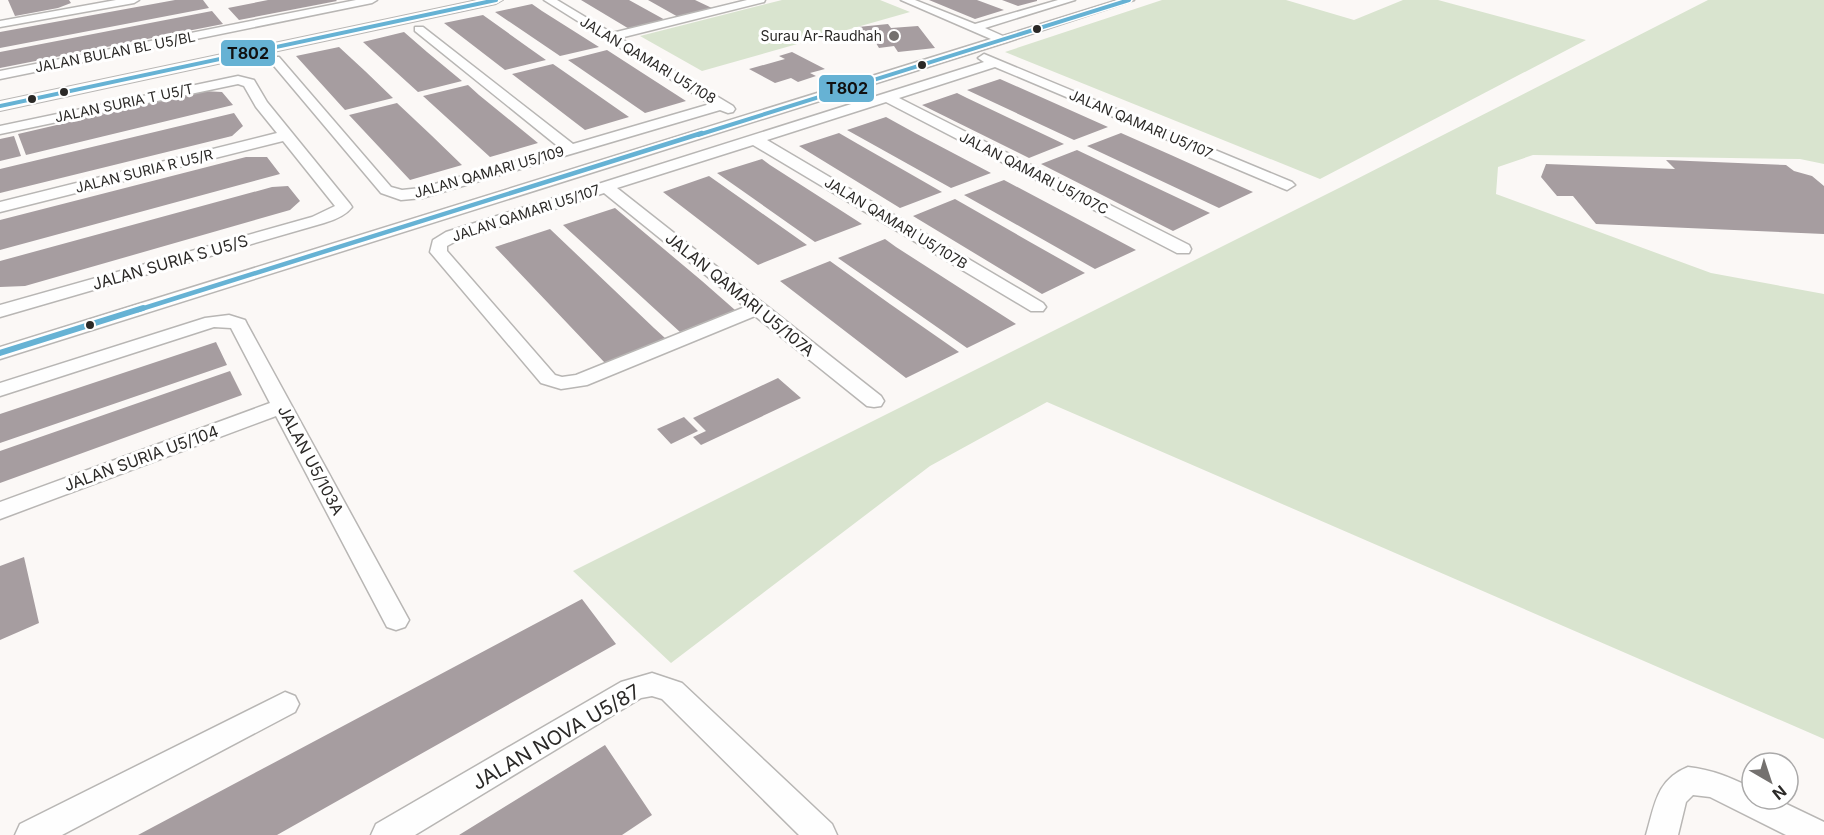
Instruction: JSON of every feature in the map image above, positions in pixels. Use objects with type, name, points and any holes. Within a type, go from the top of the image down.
[{"type":"street","points":[[0,24],[100,3],[134,0]]},
{"type":"street","name":"JALAN BULAN BL U5/BL","points":[[0,75],[372,0]]},
{"type":"street","points":[[0,96],[458,0]]},
{"type":"street","points":[[0,106],[496,0]]},
{"type":"street","name":"JALAN QAMARI U5/108","points":[[549,0],[746,120]]},
{"type":"street","points":[[610,37],[732,3],[760,0]]},
{"type":"street","points":[[906,0],[1003,40]]},
{"type":"street","points":[[974,28],[1070,0]]},
{"type":"street","points":[[0,353],[1130,0]]},
{"type":"street","points":[[419,28],[571,149]]},
{"type":"street","name":"JALAN QAMARI U5/107","points":[[968,51],[1287,185]]},
{"type":"street","name":"JALAN QAMARI U5/109","points":[[275,60],[323,119],[386,190],[401,195],[422,193],[721,105]]},
{"type":"street","name":"JALAN QAMARI U5/107","points":[[758,308],[580,381],[561,383],[548,379],[438,252],[439,244],[452,236],[995,63]]},
{"type":"street","name":"JALAN SURIA T U5/T","points":[[0,130],[238,80],[249,83],[261,104],[288,135]]},
{"type":"street","name":"JALAN QAMARI U5/107C","points":[[887,97],[1182,249]]},
{"type":"street","name":"JALAN SURIA R U5/R","points":[[0,207],[288,135]]},
{"type":"street","name":"JALAN SURIA S U5/S","points":[[0,311],[340,212],[344,207],[288,135]]},
{"type":"street","name":"JALAN QAMARI U5/107B","points":[[754,139],[1037,307]]},
{"type":"street","name":"JALAN QAMARI U5/107A","points":[[606,187],[874,401]]},
{"type":"street","name":"JALAN U5/103A","points":[[0,390],[212,322],[229,321],[238,324],[396,620]]},
{"type":"street","name":"JALAN SURIA U5/104","points":[[0,511],[282,406]]},
{"type":"street","name":"JALAN NOVA U5/87","points":[[387,835],[631,690],[653,684],[664,686],[672,691],[821,835]]},
{"type":"street","points":[[31,835],[285,704]]},
{"type":"street","points":[[1662,835],[1673,794],[1688,781],[1713,784],[1819,835]]},
{"type":"green space","points":[[782,0],[880,0],[910,12],[702,71],[640,36]]},
{"type":"green space","points":[[1162,0],[1286,0],[1354,20],[1403,0],[1438,0],[1586,40],[1320,179],[1005,52]]},
{"type":"green space","points":[[1708,0],[1824,0],[1824,164],[1800,159],[1533,155],[1498,167],[1496,194],[1711,273],[1824,294],[1824,739],[1047,402],[930,466],[671,663],[573,571],[1341,187]]},
{"type":"building","points":[[8,0],[69,0],[71,3],[58,8],[15,16]]},
{"type":"building","points":[[175,0],[203,0],[209,8],[0,48],[0,32]]},
{"type":"building","points":[[268,0],[337,1],[239,20],[228,8]]},
{"type":"building","points":[[581,0],[629,0],[667,21],[631,30]]},
{"type":"building","points":[[648,0],[695,0],[714,9],[680,18]]},
{"type":"building","points":[[929,0],[977,0],[1004,10],[975,19]]},
{"type":"building","points":[[1002,0],[1037,0],[1037,1],[1018,6]]},
{"type":"building","points":[[532,4],[599,47],[560,56],[495,12]]},
{"type":"building","points":[[212,11],[223,24],[0,68],[0,52]]},
{"type":"building","points":[[483,15],[546,60],[505,70],[444,23]]},
{"type":"building","name":"Surau Ar-Raudhah","points":[[888,24],[891,28],[918,26],[935,48],[898,52],[894,46],[879,48],[876,43],[869,44],[858,27]]},
{"type":"building","points":[[404,32],[462,81],[418,92],[363,42]]},
{"type":"building","points":[[339,47],[393,98],[345,110],[296,56]]},
{"type":"building","points":[[607,50],[686,101],[645,113],[568,60]]},
{"type":"building","points":[[792,52],[825,69],[810,73],[816,76],[798,82],[791,78],[775,83],[749,69],[785,59],[779,56]]},
{"type":"building","points":[[553,64],[629,117],[585,130],[512,74]]},
{"type":"building","points":[[1000,79],[1108,127],[1074,140],[967,90]]},
{"type":"building","points":[[468,85],[538,143],[490,157],[423,96]]},
{"type":"building","points":[[203,91],[222,92],[233,105],[26,155],[18,134]]},
{"type":"building","points":[[957,93],[1064,144],[1029,158],[922,105]]},
{"type":"building","points":[[397,103],[462,165],[410,180],[349,115]]},
{"type":"building","points":[[234,113],[243,126],[232,136],[0,193],[0,169]]},
{"type":"building","points":[[886,117],[991,173],[951,188],[847,130]]},
{"type":"building","points":[[839,133],[942,192],[900,208],[799,146]]},
{"type":"building","points":[[1121,133],[1253,192],[1219,208],[1087,146]]},
{"type":"building","points":[[14,136],[21,156],[0,161],[0,139]]},
{"type":"building","points":[[1077,150],[1210,213],[1173,231],[1041,164]]},
{"type":"building","points":[[246,157],[267,157],[280,174],[0,250],[0,220]]},
{"type":"building","points":[[762,159],[862,224],[815,242],[717,173]]},
{"type":"building","points":[[1666,160],[1786,165],[1794,171],[1812,176],[1824,186],[1824,234],[1596,224],[1573,196],[1557,196],[1541,177],[1546,164],[1675,169]]},
{"type":"building","points":[[709,176],[807,245],[758,265],[663,192]]},
{"type":"building","points":[[1004,180],[1136,250],[1095,269],[964,195]]},
{"type":"building","points":[[288,186],[300,201],[290,210],[25,286],[0,287],[0,261],[272,187]]},
{"type":"building","points":[[955,199],[1085,273],[1042,294],[913,216]]},
{"type":"building","points":[[615,208],[735,310],[680,332],[563,225]]},
{"type":"building","points":[[550,229],[665,338],[605,363],[495,247]]},
{"type":"building","points":[[885,239],[1016,324],[967,348],[838,258]]},
{"type":"building","points":[[830,261],[959,352],[906,378],[780,281]]},
{"type":"building","points":[[216,342],[227,365],[0,443],[0,414]]},
{"type":"building","points":[[230,371],[242,395],[0,483],[0,451]]},
{"type":"building","points":[[778,378],[801,398],[701,445],[693,437],[706,431],[693,418]]},
{"type":"building","points":[[684,417],[698,431],[671,444],[657,429]]},
{"type":"building","points":[[24,557],[39,623],[0,640],[0,566]]},
{"type":"building","points":[[582,599],[616,644],[277,835],[138,835]]},
{"type":"building","points":[[605,745],[652,815],[622,835],[459,835]]},
{"type":"transit line","name":"T802","points":[[0,106],[496,0]]},
{"type":"transit line","name":"T802","points":[[0,353],[1129,0]]},
{"type":"place","name":"Surau Ar-Raudhah","points":[[894,36]]}]
